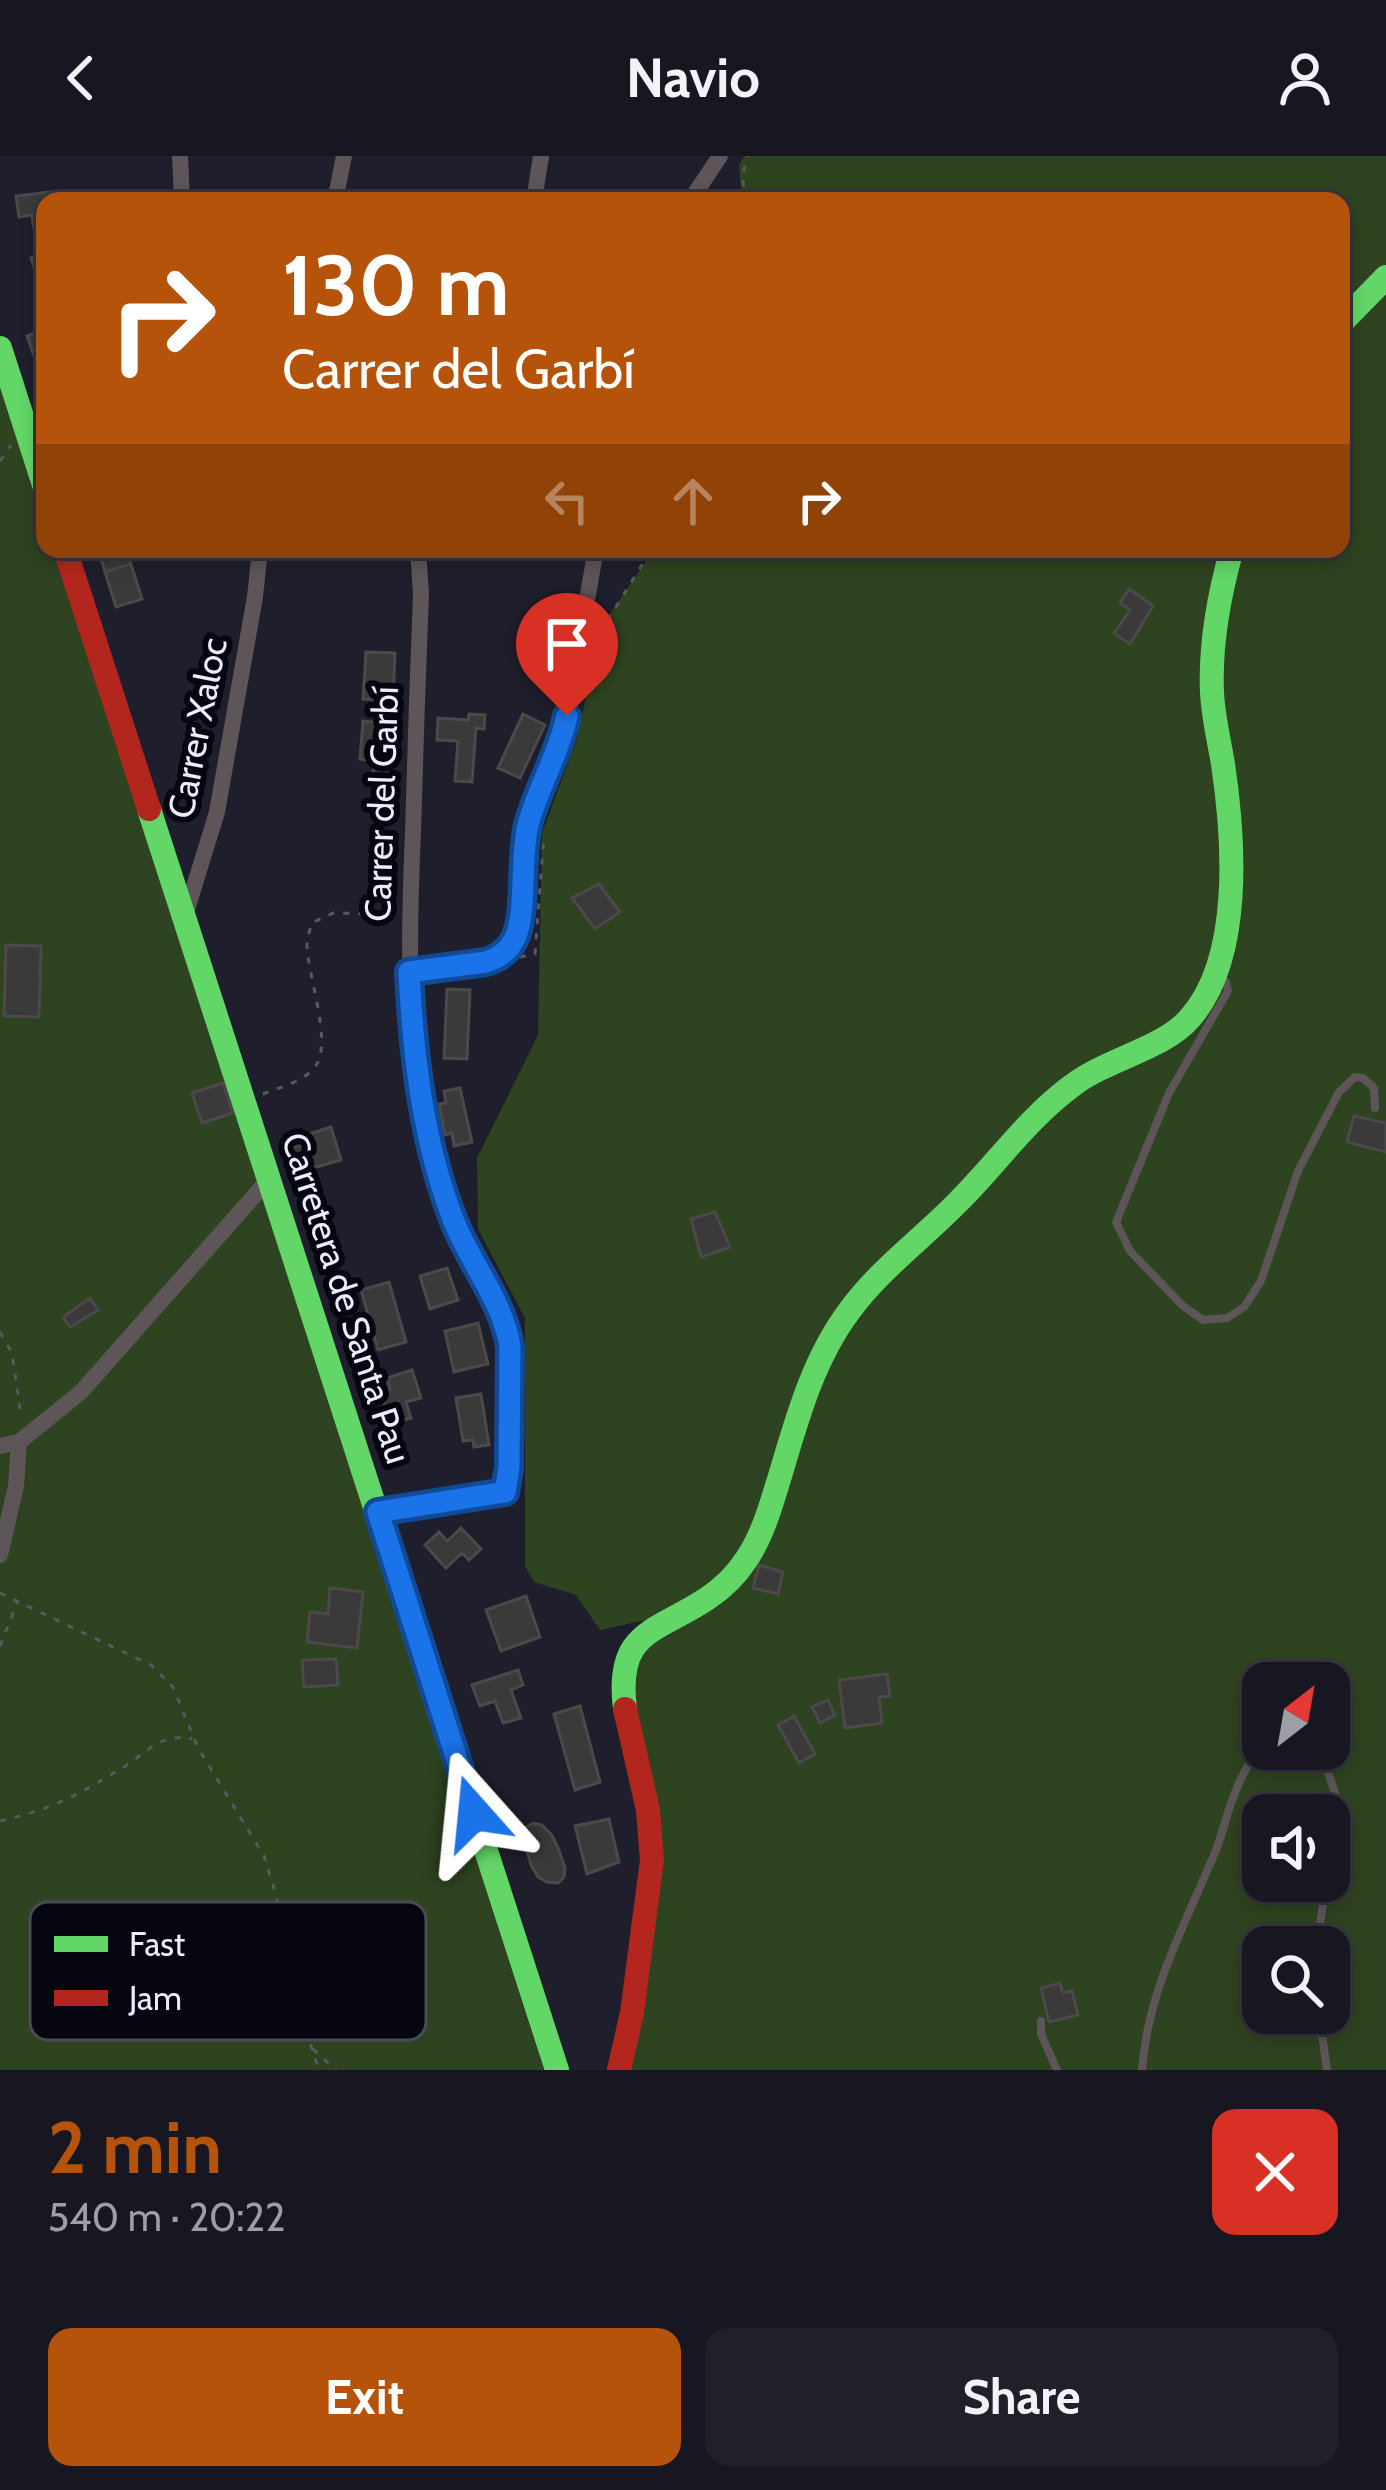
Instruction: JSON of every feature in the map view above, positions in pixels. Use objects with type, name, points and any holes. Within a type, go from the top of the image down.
[{"type":"street","points":[[180,156],[182,192]]},
{"type":"street","points":[[337,192],[344,156]]},
{"type":"street","points":[[536,192],[542,156]]},
{"type":"street","points":[[696,192],[720,156]]},
{"type":"street","points":[[1350,313],[1386,277]]},
{"type":"street","points":[[0,348],[36,460]]},
{"type":"street","name":"Carretera de Santa Pau","points":[[68,558],[556,2070]]},
{"type":"street","name":"Carrer Xaloc","points":[[185,916],[217,812],[259,558]]},
{"type":"street","name":"Carrer del Garbí","points":[[378,1512],[505,1492],[509,1468],[507,1331],[455,1224],[438,1176],[411,1020],[419,558]]},
{"type":"street","points":[[409,972],[486,962],[510,946],[518,927],[526,835],[564,729],[594,558]]},
{"type":"street","points":[[619,2070],[652,1867],[650,1827],[623,1695],[625,1664],[636,1643],[654,1626],[716,1593],[744,1563],[772,1503],[815,1368],[843,1316],[1051,1102],[1091,1072],[1167,1040],[1198,1012],[1215,976],[1227,926],[1233,856],[1212,695],[1229,558]]},
{"type":"street","points":[[0,1556],[16,1486],[9,1444],[81,1392],[270,1178]]},
{"type":"lane","points":[[1215,976],[1226,982],[1228,991],[1168,1094],[1117,1222],[1130,1251],[1183,1306],[1203,1320],[1227,1318],[1244,1307],[1261,1281],[1298,1171],[1340,1092],[1355,1077],[1363,1078],[1374,1088],[1375,1108]]},
{"type":"lane","points":[[1142,2070],[1158,1990],[1179,1929],[1217,1848],[1245,1770]]},
{"type":"lane","points":[[1041,2021],[1041,2034],[1057,2070]]},
{"type":"lane","points":[[1322,2034],[1327,2070]]},
{"type":"path","points":[[745,192],[742,176],[748,156]]},
{"type":"path","points":[[593,662],[601,631],[646,558]]},
{"type":"path","points":[[501,956],[535,954],[544,825]]},
{"type":"path","points":[[245,1100],[296,1082],[320,1058],[307,941],[312,922],[333,913],[410,914]]},
{"type":"path","points":[[0,1332],[12,1354],[22,1422],[9,1444]]},
{"type":"path","points":[[0,1593],[151,1665],[172,1687],[195,1739],[264,1856],[276,1902]]},
{"type":"path","points":[[0,1646],[17,1603]]},
{"type":"path","points":[[0,1821],[33,1814],[68,1798],[164,1740],[195,1739]]},
{"type":"path","points":[[310,2040],[319,2070]]},
{"type":"path","points":[[312,2048],[336,2070]]},
{"type":"green space","points":[[744,156],[1386,156],[1386,2070],[607,2070],[618,2046],[645,1857],[616,1678],[655,1618],[600,1630],[576,1595],[534,1582],[525,1566],[525,1318],[478,1229],[477,1158],[538,1035],[542,833],[577,739],[600,629],[648,558],[1350,558],[1350,192],[741,192],[739,166]]},
{"type":"green space","points":[[0,383],[36,495],[36,558],[56,558],[544,2070],[0,2070]]},
{"type":"building","points":[[36,194],[36,229],[32,215],[19,217],[16,196]]},
{"type":"building","points":[[36,332],[36,362],[27,336]]},
{"type":"building","points":[[101,558],[129,558],[131,564],[105,572]]},
{"type":"building","points":[[131,564],[142,599],[116,607],[105,572]]},
{"type":"building","points":[[1129,589],[1153,606],[1130,644],[1114,633],[1130,610],[1120,603]]},
{"type":"building","points":[[366,652],[395,653],[393,700],[363,699]]},
{"type":"building","points":[[469,714],[485,715],[484,729],[476,728],[472,782],[455,781],[458,741],[437,740],[438,718],[468,720]]},
{"type":"building","points":[[523,714],[545,725],[520,778],[498,768]]},
{"type":"building","points":[[363,721],[393,724],[388,774],[373,773],[374,761],[360,759]]},
{"type":"building","points":[[599,884],[620,912],[595,929],[572,898]]},
{"type":"building","points":[[6,945],[41,946],[39,1017],[4,1016]]},
{"type":"building","points":[[447,989],[470,990],[467,1059],[444,1058]]},
{"type":"building","points":[[223,1083],[233,1113],[202,1123],[192,1093]]},
{"type":"building","points":[[460,1088],[472,1142],[454,1146],[452,1133],[445,1135],[439,1104],[446,1103],[444,1091]]},
{"type":"building","points":[[1354,1116],[1386,1123],[1386,1152],[1347,1142]]},
{"type":"building","points":[[331,1127],[341,1160],[296,1173],[289,1149],[309,1143],[306,1135]]},
{"type":"building","points":[[715,1212],[730,1247],[701,1257],[691,1219]]},
{"type":"building","points":[[447,1268],[458,1300],[430,1309],[420,1276]]},
{"type":"building","points":[[389,1282],[406,1342],[378,1350],[361,1290]]},
{"type":"building","points":[[90,1298],[98,1310],[70,1327],[63,1317]]},
{"type":"building","points":[[478,1323],[488,1364],[454,1372],[445,1331]]},
{"type":"building","points":[[412,1370],[421,1398],[406,1402],[411,1418],[390,1424],[381,1392],[390,1389],[387,1378]]},
{"type":"building","points":[[481,1394],[489,1445],[474,1447],[473,1440],[463,1441],[456,1398]]},
{"type":"building","points":[[461,1528],[481,1549],[469,1560],[462,1553],[446,1568],[425,1545],[439,1532],[447,1541]]},
{"type":"building","points":[[759,1565],[783,1572],[778,1594],[753,1588]]},
{"type":"building","points":[[330,1588],[363,1592],[357,1648],[307,1642],[310,1612],[328,1614]]},
{"type":"building","points":[[526,1596],[540,1637],[501,1651],[486,1610]]},
{"type":"building","points":[[336,1659],[338,1685],[304,1687],[302,1660]]},
{"type":"building","points":[[518,1670],[523,1685],[511,1690],[521,1718],[503,1723],[495,1701],[480,1706],[472,1685]]},
{"type":"building","points":[[887,1674],[890,1696],[879,1697],[882,1723],[845,1728],[839,1680]]},
{"type":"building","points":[[828,1700],[835,1715],[820,1723],[812,1707]]},
{"type":"building","points":[[580,1706],[600,1782],[575,1790],[554,1714]]},
{"type":"building","points":[[794,1716],[815,1754],[799,1763],[778,1725]]},
{"type":"building","points":[[609,1819],[619,1862],[587,1874],[575,1826]]},
{"type":"building","points":[[533,1823],[552,1835],[559,1850],[565,1868],[558,1883],[538,1877],[531,1865],[523,1837],[525,1828]]},
{"type":"building","points":[[1060,1983],[1063,1993],[1072,1991],[1078,2015],[1049,2022],[1041,1988]]},
{"type":"traffic: fast","points":[[1350,314],[1386,277]]},
{"type":"traffic: fast","points":[[0,348],[36,460]]},
{"type":"traffic: fast","points":[[625,1709],[626,1663],[633,1648],[656,1628],[719,1590],[752,1550],[816,1369],[862,1295],[1057,1098],[1087,1076],[1179,1028],[1207,993],[1227,931],[1230,896],[1230,826],[1212,674],[1216,620],[1230,558]]},
{"type":"traffic: fast","points":[[149,809],[557,2070]]},
{"type":"traffic: jam","points":[[68,558],[149,809]]},
{"type":"traffic: jam","points":[[619,2070],[632,2013],[652,1860],[648,1810],[625,1709]]},
{"type":"route","points":[[474,1813],[378,1512],[505,1492],[509,1468],[507,1331],[455,1224],[438,1176],[423,1109],[409,972],[496,959],[515,938],[528,825],[567,716]]}]
